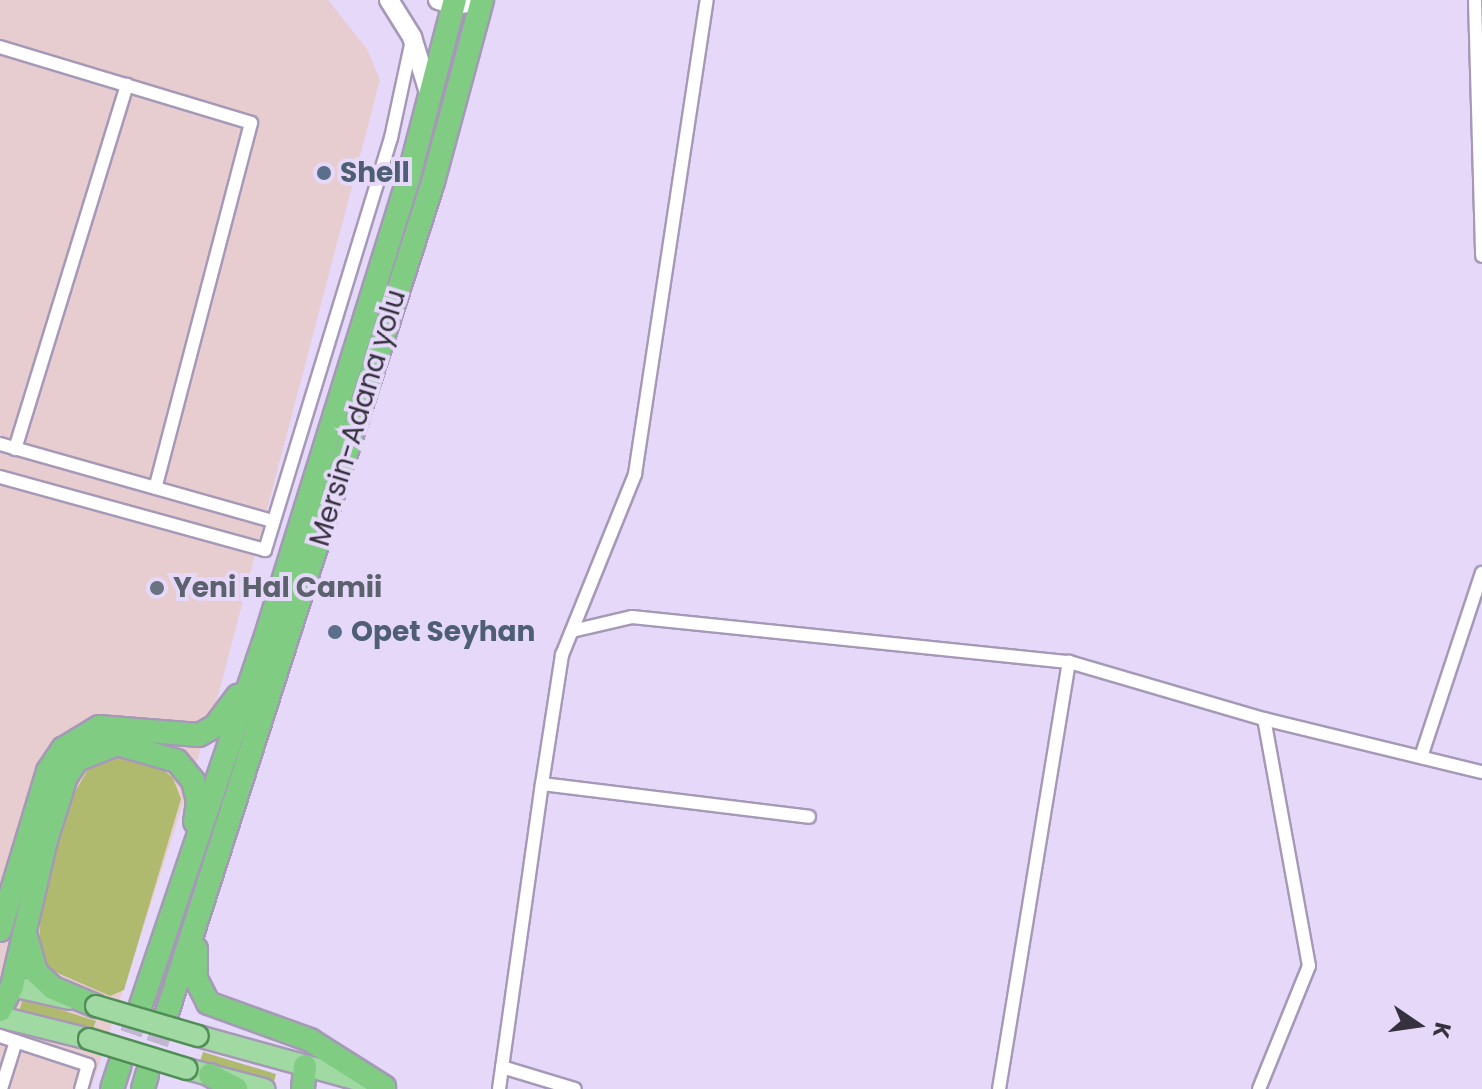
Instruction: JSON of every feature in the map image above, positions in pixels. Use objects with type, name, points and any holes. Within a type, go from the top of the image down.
[{"type":"highway","name":"Mersin-Adana yolu","points":[[166,1016],[433,182],[482,0]]},
{"type":"highway","name":"Mersin-Adana yolu","points":[[141,1005],[269,626],[430,96],[449,2]]},
{"type":"highway","points":[[0,930],[48,771],[63,749],[99,727],[199,735],[232,708],[269,626]]},
{"type":"highway","points":[[0,1010],[66,777],[77,760],[117,744],[177,761],[193,781],[198,801],[165,935]]},
{"type":"highway","points":[[211,878],[195,966],[204,999],[224,1012],[310,1040],[387,1088]]},
{"type":"highway","points":[[0,913],[11,888]]},
{"type":"highway","points":[[24,922],[27,951],[36,972],[53,988],[96,1006]]},
{"type":"highway","points":[[112,1089],[120,1065]]},
{"type":"highway","points":[[303,1089],[305,1066]]},
{"type":"highway","points":[[210,1075],[236,1089]]},
{"type":"main road","points":[[389,0],[412,37],[430,96]]},
{"type":"main road","points":[[449,2],[482,0]]},
{"type":"main road","points":[[6,984],[96,1006],[387,1088]]},
{"type":"main road","points":[[0,1017],[264,1089]]},
{"type":"street","points":[[499,1089],[562,655],[635,474],[707,0]]},
{"type":"street","points":[[1475,0],[1482,256]]},
{"type":"street","points":[[0,477],[265,550],[391,138],[412,37]]},
{"type":"street","points":[[0,47],[251,123],[155,488]]},
{"type":"street","points":[[15,449],[127,85]]},
{"type":"street","points":[[0,444],[273,521]]},
{"type":"street","points":[[1421,757],[1482,573]]},
{"type":"street","points":[[572,631],[632,617],[1069,662],[1264,719],[1482,772]]},
{"type":"street","points":[[999,1089],[1069,662]]},
{"type":"street","points":[[1259,1089],[1309,966],[1264,719]]},
{"type":"street","points":[[542,784],[809,817]]},
{"type":"street","points":[[0,1036],[88,1065],[81,1089]]},
{"type":"street","points":[[1,1089],[16,1041]]},
{"type":"street","points":[[502,1067],[575,1089]]},
{"type":"shaded area","points":[[0,0],[328,0],[367,49],[380,80],[219,692],[91,1089],[0,1089]]},
{"type":"green space","points":[[112,755],[132,755],[158,765],[173,778],[181,799],[124,990],[110,996],[53,971],[39,955],[40,921],[63,813],[92,762]]},
{"type":"green space","points":[[23,998],[96,1021],[91,1033],[19,1011]]},
{"type":"green space","points":[[203,1052],[276,1074],[273,1086],[199,1064]]},
{"type":"tunnel","points":[[120,1065],[141,1005]]},
{"type":"tunnel","points":[[147,1075],[166,1016]]},
{"type":"place","name":"Shell","points":[[324,173]]},
{"type":"place","name":"Yeni Hal Camii","points":[[157,588]]},
{"type":"place","name":"Opet Seyhan","points":[[335,632]]}]
